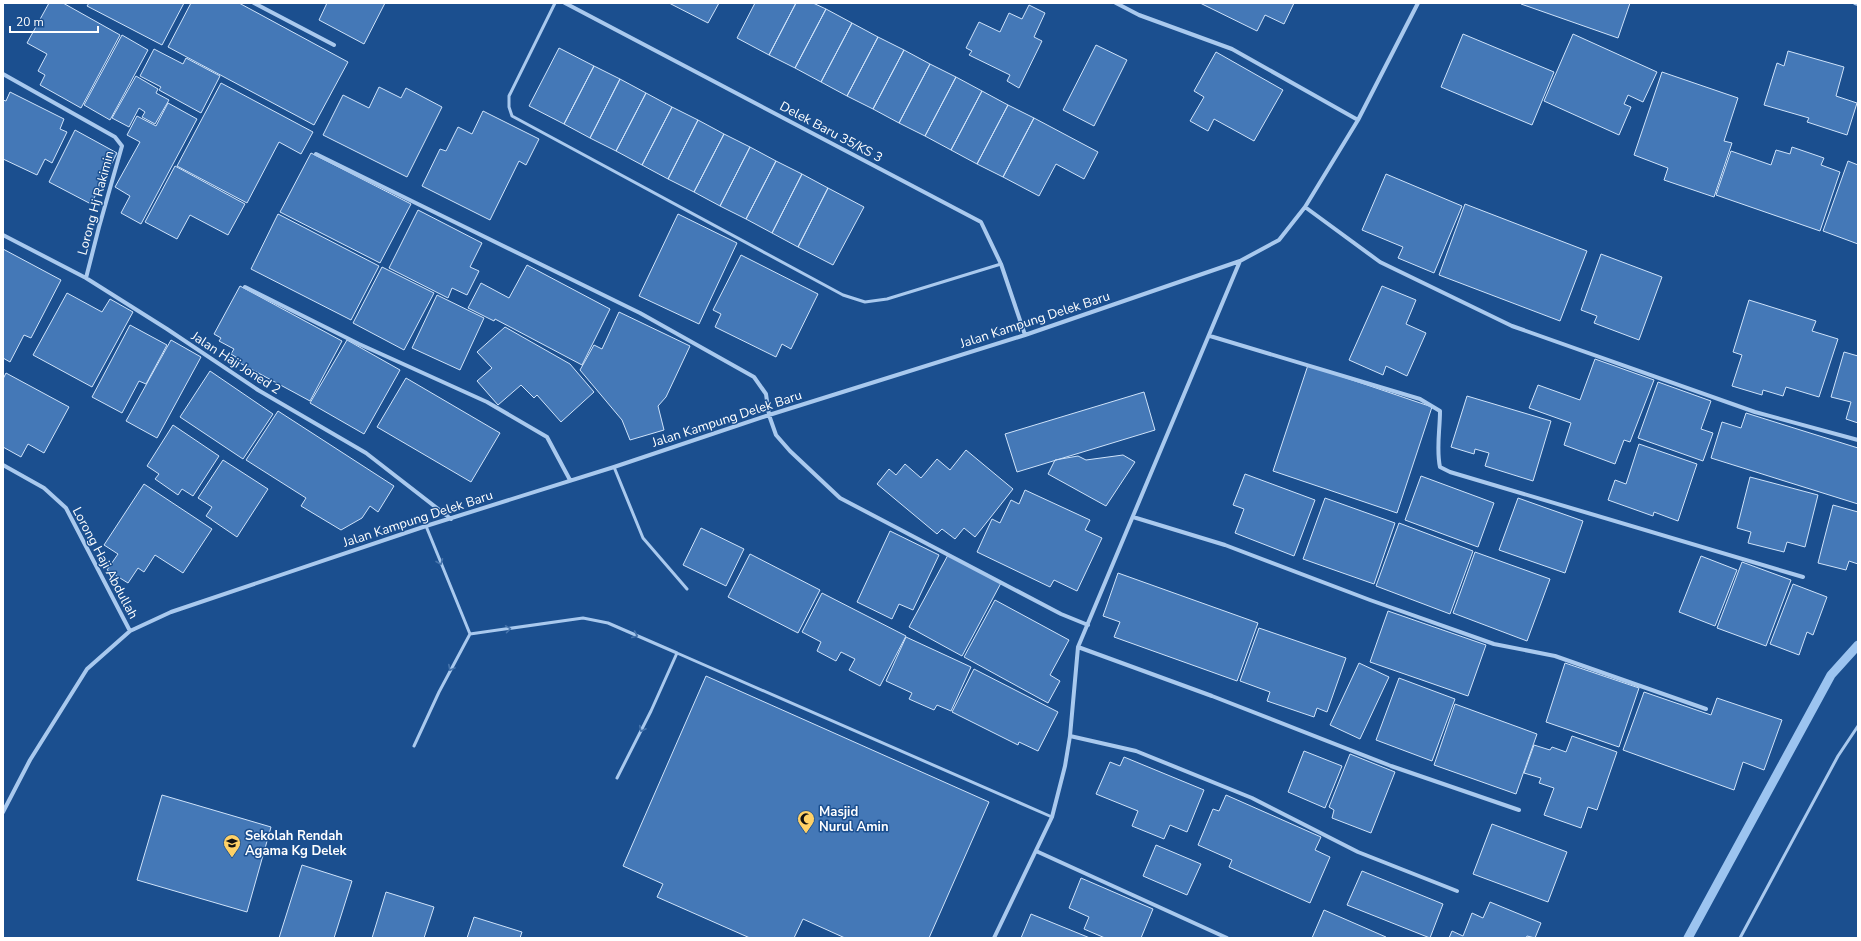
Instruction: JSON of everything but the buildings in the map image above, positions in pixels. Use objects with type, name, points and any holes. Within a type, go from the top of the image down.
[{"type":"street","points":[[254,3],[334,45]]},
{"type":"street","name":"Delek Baru 35/KS 3","points":[[565,3],[981,222],[1001,264],[1025,335]]},
{"type":"street","points":[[1116,3],[1139,15],[1232,49],[1358,120]]},
{"type":"street","name":"Jalan Kampung Delek Baru","points":[[3,812],[30,760],[87,669],[130,630],[171,612],[426,526],[614,467],[769,415],[1025,335],[1240,261],[1279,240],[1305,207],[1358,120],[1418,3]]},
{"type":"street","name":"Lorong Hj Rakimin","points":[[3,74],[115,137],[122,146],[86,278]]},
{"type":"street","points":[[316,154],[640,313],[754,377],[766,394],[769,415],[776,435],[790,451],[840,498],[1061,614],[1088,624]]},
{"type":"street","points":[[1305,207],[1380,262],[1512,326],[1755,412],[1858,440]]},
{"type":"street","name":"Jalan Haji Joned 2","points":[[3,235],[86,278],[167,329],[258,390],[366,453],[450,519]]},
{"type":"street","points":[[994,938],[1052,817],[1065,766],[1070,736],[1078,647],[1210,336],[1240,261]]},
{"type":"street","points":[[245,287],[359,344],[487,402],[547,437],[570,480]]},
{"type":"street","points":[[1210,336],[1420,399],[1440,411],[1440,430],[1437,456],[1440,467],[1450,472],[1803,577]]},
{"type":"street","name":"Lorong Haji Abdullah","points":[[3,464],[44,488],[66,508],[130,630]]},
{"type":"street","points":[[1133,517],[1225,545],[1370,600],[1494,644],[1555,656],[1634,682],[1706,709]]},
{"type":"street","points":[[1078,647],[1212,696],[1391,766],[1519,810]]},
{"type":"street","points":[[1070,736],[1136,751],[1252,798],[1358,852],[1457,891]]},
{"type":"street","points":[[1036,850],[1227,938]]},
{"type":"lane","points":[[555,3],[509,96],[509,107],[512,116],[843,295],[866,302],[887,299],[1001,264]]},
{"type":"lane","points":[[614,467],[643,538],[687,589]]},
{"type":"lane","points":[[426,526],[470,634]]},
{"type":"lane","points":[[470,634],[583,618],[608,623],[1052,817]]},
{"type":"lane","points":[[414,746],[438,692],[470,634]]},
{"type":"lane","points":[[617,778],[652,711],[677,653]]},
{"type":"lane","points":[[1740,938],[1838,756],[1858,726]]},
{"type":"waterway","points":[[1688,938],[1831,675],[1858,645]]},
{"type":"place","name":"Masjid Nurul Amin","points":[[806,834]]},
{"type":"place","name":"Sekolah Rendah Agama Kg Delek","points":[[232,858]]}]
